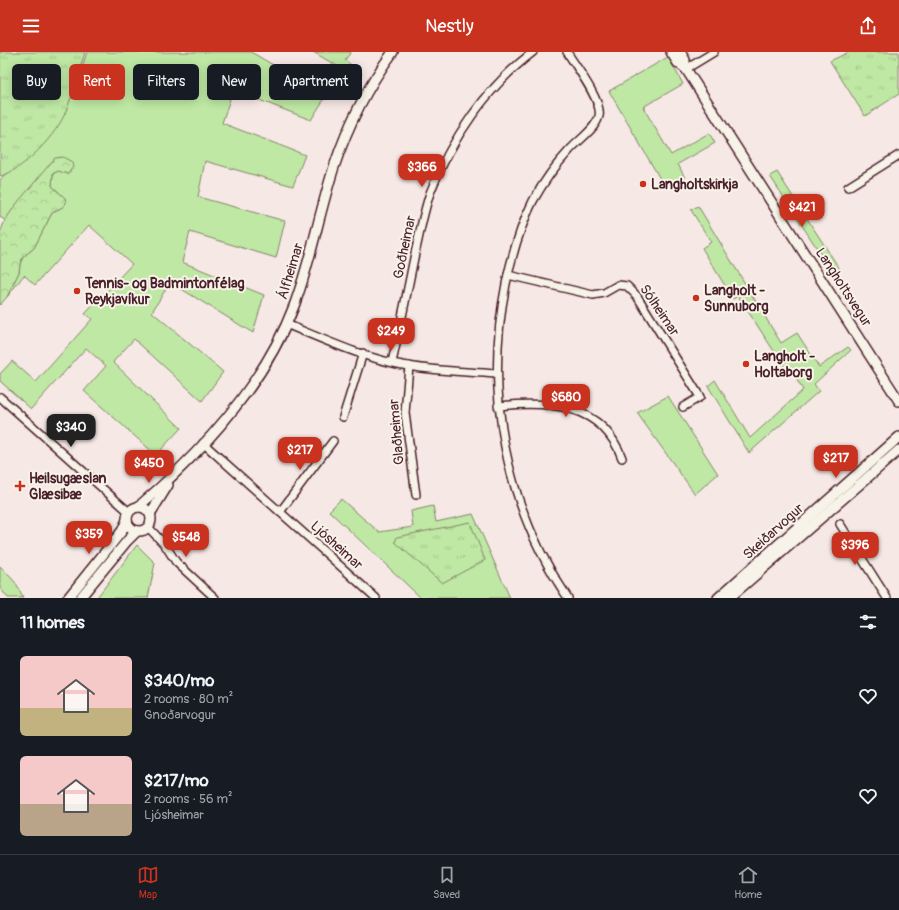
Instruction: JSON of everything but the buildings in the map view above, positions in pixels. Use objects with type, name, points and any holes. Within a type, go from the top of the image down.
[{"type":"street","name":"Álfheimar","points":[[138,507],[174,476],[203,444],[254,383],[269,359],[286,324],[304,277],[332,174],[343,142],[360,103],[393,52]]},
{"type":"street","name":"Goðheimar","points":[[392,362],[423,219],[430,194],[442,167],[469,120],[485,99],[520,63],[533,52]]},
{"type":"street","points":[[567,52],[599,105],[599,116],[592,127],[557,164],[540,189],[520,230],[508,275],[500,321],[497,374],[498,406],[506,456],[523,512],[540,552],[568,598]]},
{"type":"street","name":"Langholtsvegur","points":[[671,52],[678,63],[686,69],[899,401]]},
{"type":"street","name":"Langholtsvegur","points":[[680,52],[685,60],[686,69]]},
{"type":"street","points":[[686,69],[714,52]]},
{"type":"street","points":[[848,187],[899,155]]},
{"type":"street","name":"Sólheimar","points":[[508,275],[593,295],[604,293],[618,285],[630,288],[637,296],[700,397],[683,408]]},
{"type":"street","points":[[286,324],[362,353],[392,362],[409,366],[497,374]]},
{"type":"street","points":[[344,417],[362,353]]},
{"type":"street","name":"Glaðheimar","points":[[409,366],[405,413],[416,495]]},
{"type":"street","points":[[0,397],[128,516],[130,527],[137,531]]},
{"type":"street","points":[[498,406],[546,404],[578,412],[592,418],[607,431],[617,444],[622,458]]},
{"type":"street","name":"Skeiðarvogur","points":[[718,598],[899,437]]},
{"type":"street","points":[[280,512],[333,441]]},
{"type":"street","name":"Ljósheimar","points":[[203,444],[376,598]]},
{"type":"street","name":"Skeiðarvogur","points":[[729,598],[899,450]]},
{"type":"street","name":"Álfheimar","points":[[150,514],[174,476]]},
{"type":"street","points":[[68,598],[122,531],[128,516],[138,507],[145,509],[150,514],[151,521],[148,527],[137,531],[127,541],[80,598]]},
{"type":"street","points":[[840,524],[887,598]]},
{"type":"street","points":[[148,527],[165,545],[181,566],[215,598]]},
{"type":"green space","points":[[0,52],[85,52],[81,64],[69,64],[69,100],[70,100],[56,130],[29,159],[9,173],[0,176]]},
{"type":"green space","points":[[87,52],[251,52],[271,64],[269,64],[269,100],[324,100],[311,120],[259,100],[261,100],[261,64],[207,64],[207,100],[230,100],[222,123],[305,155],[293,186],[205,161],[198,197],[285,221],[276,258],[190,232],[182,262],[264,295],[253,333],[170,282],[152,312],[223,372],[202,401],[134,339],[113,362],[181,428],[156,455],[84,391],[106,366],[86,348],[31,409],[0,381],[0,374],[12,361],[36,382],[92,319],[85,314],[132,264],[89,225],[35,285],[24,275],[7,297],[19,272],[23,257],[34,248],[52,213],[64,206],[66,202],[65,198],[52,186],[53,174],[58,171],[64,171],[55,158],[5,220],[0,217],[0,180],[70,100],[125,100],[125,64],[83,64]]},
{"type":"green space","points":[[313,52],[351,52],[345,60],[350,64],[334,64]]},
{"type":"green space","points":[[849,52],[899,52],[899,94],[865,116],[830,61]]},
{"type":"green space","points":[[668,57],[683,84],[643,107],[671,155],[709,133],[715,143],[678,164],[685,178],[666,189],[609,91]]},
{"type":"green space","points":[[63,157],[72,162],[73,167],[68,174],[58,171],[53,174],[52,186],[65,198],[66,202],[64,206],[52,213],[34,248],[23,257],[19,272],[7,297],[0,305],[0,233],[5,220],[55,158]]},
{"type":"green space","points":[[777,172],[841,271],[833,273],[770,176]]},
{"type":"green space","points":[[698,206],[781,343],[797,333],[819,367],[848,347],[851,350],[814,384],[819,391],[749,453],[708,386],[715,380],[750,438],[803,390],[790,369],[787,371],[738,296],[733,299],[702,248],[711,242],[691,210]]},
{"type":"green space","points":[[668,396],[718,474],[695,494],[637,413]]},
{"type":"green space","points":[[341,499],[379,532],[413,527],[411,511],[433,506],[436,522],[473,514],[510,598],[421,598],[329,511]]},
{"type":"green space","points":[[470,522],[485,560],[442,583],[395,542],[397,537]]},
{"type":"green space","points":[[137,545],[155,563],[148,598],[100,598],[98,596]]},
{"type":"green space","points":[[0,566],[15,582],[23,598],[8,598],[0,588]]},
{"type":"place","name":"Langholtskirkja","points":[[643,184]]},
{"type":"place","name":"Tennis- og Badmintonfélag Reykjavíkur","points":[[77,291]]},
{"type":"place","name":"Langholt - Sunnuborg","points":[[696,298]]},
{"type":"place","name":"Langholt - Holtaborg","points":[[746,364]]},
{"type":"place","name":"Heilsugæslan Glæsibæ","points":[[20,486]]}]
